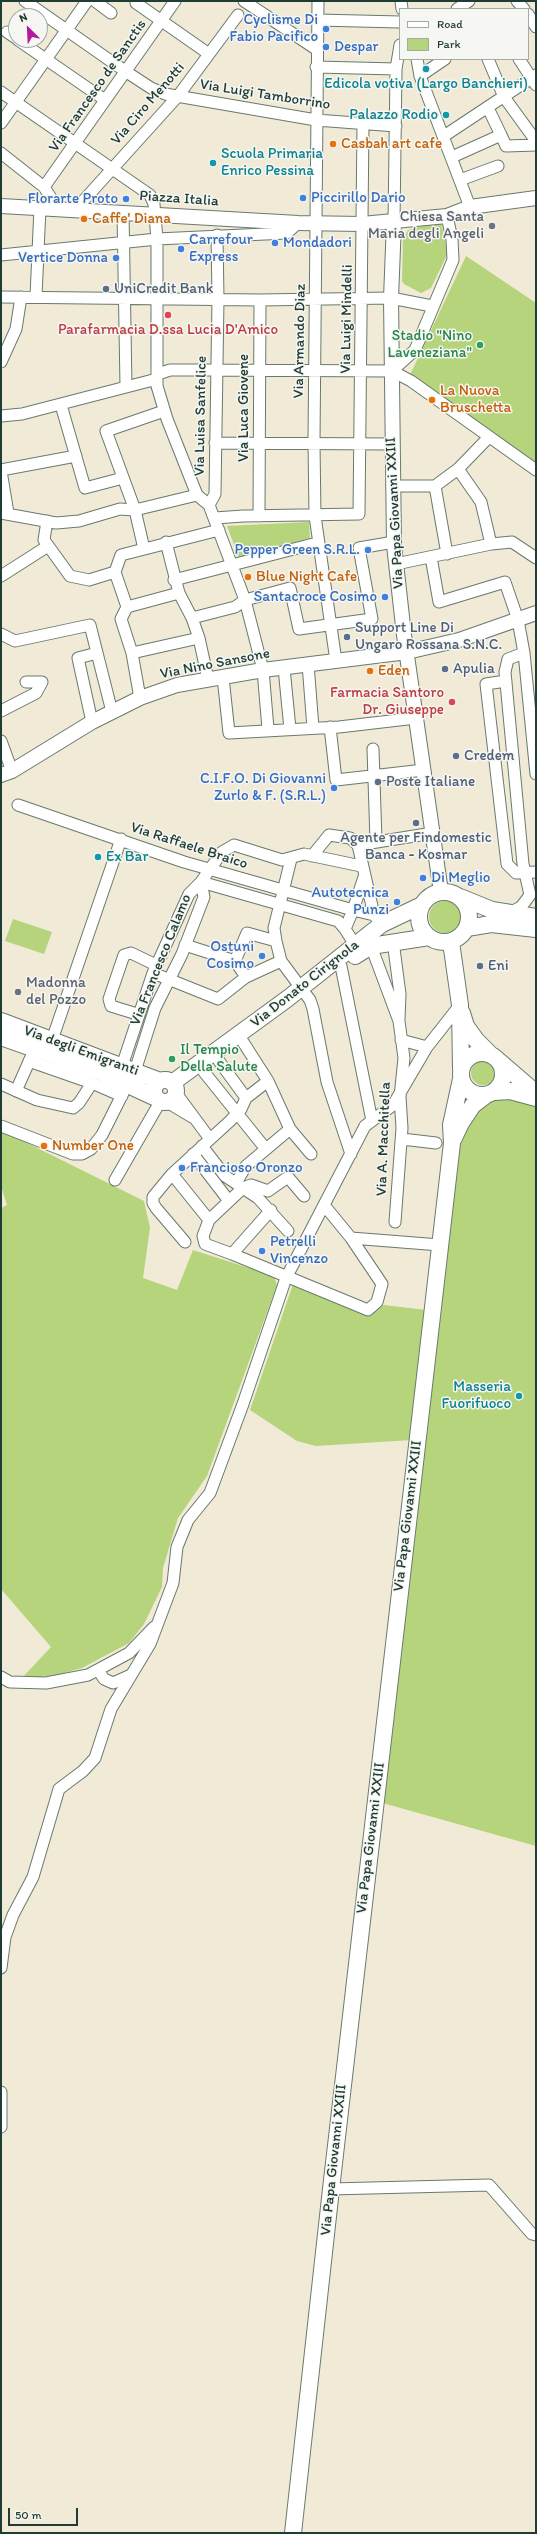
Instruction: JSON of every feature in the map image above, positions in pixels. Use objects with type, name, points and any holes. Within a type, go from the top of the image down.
[{"type":"main road","points":[[460,897],[469,911],[467,928],[463,934],[451,942],[443,942],[429,938],[424,933],[419,919],[422,905],[433,894],[441,892],[460,897],[492,910],[536,917]]},
{"type":"main road","name":"Via Donato Cirignola","points":[[165,1093],[204,1072],[243,1042],[355,945],[378,919],[422,905]]},
{"type":"main road","points":[[467,928],[491,924],[536,929]]},
{"type":"main road","name":"Via Donato Cirignola","points":[[165,1093],[303,991],[372,946],[393,941],[429,938]]},
{"type":"main road","name":"Via Papa Giovanni XXIII","points":[[293,2533],[331,2189],[452,1144],[451,1125],[461,1074],[460,1005],[451,942]]},
{"type":"main road","name":"Via Papa Giovanni XXIII","points":[[460,1005],[466,1026],[476,1040],[536,1093]]},
{"type":"main road","name":"Via degli Emigranti","points":[[1,1021],[52,1040],[127,1079]]},
{"type":"main road","name":"Via degli Emigranti","points":[[1,1037],[32,1056],[127,1079],[165,1093]]},
{"type":"main road","points":[[490,1094],[502,1081],[502,1067],[495,1058],[485,1053],[473,1055],[463,1063],[461,1074],[467,1090],[472,1094],[490,1094],[510,1091],[536,1098]]},
{"type":"main road","name":"Via Papa Giovanni XXIII","points":[[452,1144],[461,1122],[473,1105],[490,1094]]},
{"type":"street","name":"Via Luigi Tamborrino","points":[[25,1],[66,31],[151,88],[178,96],[316,120],[396,124]]},
{"type":"street","points":[[1,123],[87,1]]},
{"type":"street","points":[[95,1],[111,13]]},
{"type":"street","name":"Via Francesco de Sanctis","points":[[44,187],[76,144],[125,71],[175,1]]},
{"type":"street","points":[[244,1],[316,49]]},
{"type":"street","name":"Via Armando Diaz","points":[[318,1],[316,49],[315,516],[336,661]]},
{"type":"street","points":[[458,8],[469,1]]},
{"type":"street","points":[[136,3],[208,54]]},
{"type":"street","name":"Via Ciro Menotti","points":[[79,209],[84,200],[111,169],[178,96],[238,15]]},
{"type":"street","points":[[529,17],[536,27]]},
{"type":"street","points":[[317,20],[399,22]]},
{"type":"street","points":[[29,48],[105,100]]},
{"type":"street","name":"Via Papa Giovanni XXIII","points":[[399,51],[396,69],[394,222],[391,298],[391,444],[394,542],[407,652],[441,892]]},
{"type":"street","points":[[417,60],[420,76],[470,207]]},
{"type":"street","points":[[420,76],[444,60]]},
{"type":"street","points":[[488,60],[504,97],[536,141]]},
{"type":"street","points":[[444,136],[534,79],[520,60]]},
{"type":"street","points":[[316,68],[396,69]]},
{"type":"street","points":[[1,92],[150,195],[155,214],[157,239],[159,298],[158,377],[164,411],[197,494],[209,505],[215,518],[245,600],[263,670],[268,730]]},
{"type":"street","points":[[488,108],[506,146],[536,145]]},
{"type":"street","name":"Via Luigi Mindelli","points":[[315,516],[359,514],[361,444],[363,123]]},
{"type":"street","points":[[452,157],[501,135]]},
{"type":"street","points":[[1,152],[44,187],[58,209]]},
{"type":"street","points":[[460,180],[498,166]]},
{"type":"street","name":"Piazza Italia","points":[[1,206],[79,209],[316,224],[362,224],[447,216],[470,207],[536,198]]},
{"type":"street","points":[[36,296],[36,252],[40,208]]},
{"type":"street","points":[[124,212],[123,243],[126,387]]},
{"type":"street","points":[[392,371],[415,350],[432,306],[453,260],[452,239],[447,216]]},
{"type":"street","points":[[1,255],[157,239],[287,233],[298,223]]},
{"type":"street","name":"Via Luisa Sanfelice","points":[[209,505],[215,494],[218,299],[216,236]]},
{"type":"street","points":[[1,362],[16,329],[21,296]]},
{"type":"street","points":[[1,297],[36,296],[260,300],[391,298],[432,306]]},
{"type":"street","name":"Via Luca Giovene","points":[[260,300],[258,443],[260,516]]},
{"type":"street","points":[[1,416],[22,414],[61,405],[158,377],[170,370],[392,371],[411,381],[536,470]]},
{"type":"street","points":[[61,405],[85,488],[123,478]]},
{"type":"street","points":[[144,549],[135,510],[106,431],[164,411]]},
{"type":"street","points":[[392,486],[435,486],[458,469],[489,437]]},
{"type":"street","points":[[215,443],[391,444]]},
{"type":"street","points":[[76,456],[1,470],[4,513],[48,521],[79,521],[120,509],[135,510],[197,494]]},
{"type":"street","points":[[458,469],[481,502],[491,544]]},
{"type":"street","points":[[435,486],[447,554]]},
{"type":"street","points":[[215,518],[315,516]]},
{"type":"street","points":[[48,521],[44,540],[70,576],[89,580],[115,572]]},
{"type":"street","points":[[140,698],[132,653],[121,619],[127,607],[115,572],[121,556],[166,542],[220,530]]},
{"type":"street","points":[[166,542],[174,580],[178,593],[192,618],[199,638],[208,679]]},
{"type":"street","points":[[192,618],[235,607],[245,600],[290,588],[299,629],[332,626],[372,619],[359,548],[394,542]]},
{"type":"street","points":[[396,564],[491,544],[512,542],[536,558]]},
{"type":"street","points":[[174,580],[318,543]]},
{"type":"street","points":[[1,576],[48,546]]},
{"type":"street","points":[[431,557],[439,602],[505,582],[518,620],[524,653],[536,774]]},
{"type":"street","points":[[127,607],[178,593]]},
{"type":"street","name":"Via Nino Sansone","points":[[6,773],[92,722],[140,698],[177,685],[263,670],[407,652],[459,640],[536,613]]},
{"type":"street","points":[[1,634],[15,642],[90,625],[112,712]]},
{"type":"street","points":[[132,653],[199,638]]},
{"type":"street","points":[[92,722],[78,658],[97,653]]},
{"type":"street","points":[[509,913],[520,907],[530,895],[530,872],[505,672],[508,659],[524,653]]},
{"type":"street","points":[[308,664],[312,728]]},
{"type":"street","points":[[284,668],[290,728]]},
{"type":"street","points":[[223,677],[229,733],[290,728],[330,727],[416,718]]},
{"type":"street","points":[[506,681],[486,684],[507,864],[516,873],[530,872]]},
{"type":"street","points":[[1,711],[36,693],[42,682],[26,682]]},
{"type":"street","points":[[330,727],[336,780],[424,770]]},
{"type":"street","points":[[1,741],[6,773]]},
{"type":"street","points":[[373,749],[376,841]]},
{"type":"street","name":"Via Raffaele Braico","points":[[18,805],[209,869],[352,910],[378,919]]},
{"type":"street","points":[[358,845],[376,841],[433,834]]},
{"type":"street","points":[[312,856],[329,836],[350,838],[358,845],[361,866],[378,919]]},
{"type":"street","points":[[52,1040],[120,838]]},
{"type":"street","name":"Via Francesco Calamo","points":[[127,1079],[138,1014],[154,969],[189,894],[202,882],[209,869],[222,852],[234,845],[282,860],[291,859],[304,854],[361,866]]},
{"type":"street","points":[[291,859],[274,928],[276,941],[281,961],[303,991],[313,1009],[334,1107],[351,1154]]},
{"type":"street","points":[[355,945],[345,929],[364,877]]},
{"type":"street","name":"Via Raffaele Braico","points":[[202,882],[338,921],[345,929]]},
{"type":"street","name":"Via Francesco Calamo","points":[[127,1079],[155,1008],[185,945],[204,897],[202,882]]},
{"type":"street","points":[[235,961],[247,933],[276,941]]},
{"type":"street","points":[[393,941],[400,994],[399,1021]]},
{"type":"street","points":[[185,945],[235,961],[246,977]]},
{"type":"street","points":[[372,946],[399,1021]]},
{"type":"street","name":"Via Francesco Calamo","points":[[138,1014],[111,1006],[109,999],[124,955],[131,953],[154,969]]},
{"type":"street","points":[[154,969],[169,980],[218,999],[246,977],[281,961]]},
{"type":"street","points":[[340,966],[372,1121]]},
{"type":"street","points":[[1,1968],[5,1937],[13,1915],[33,1877],[59,1789],[83,1772],[95,1758],[111,1709],[150,1644],[173,1583],[177,1547],[188,1520],[210,1493],[243,1404],[286,1278],[365,1126],[393,1105],[427,1047],[460,1005]]},
{"type":"street","name":"Via A. Macchitella","points":[[395,1222],[402,1139],[400,1093],[404,1058],[399,1021]]},
{"type":"street","points":[[401,1040],[427,1047]]},
{"type":"street","points":[[243,1042],[268,1081],[290,1129],[311,1154]]},
{"type":"street","points":[[16,1091],[32,1056],[92,1083],[127,1079]]},
{"type":"street","points":[[219,1061],[246,1098]]},
{"type":"street","points":[[204,1072],[266,1148]]},
{"type":"street","points":[[1,1126],[72,1154],[82,1154],[91,1149],[102,1135],[127,1079]]},
{"type":"street","points":[[185,1242],[153,1203],[154,1197],[172,1174],[238,1114],[246,1098],[268,1081]]},
{"type":"street","points":[[1,1084],[37,1100],[73,1108],[79,1103],[92,1083]]},
{"type":"street","points":[[115,1180],[165,1093],[187,1105],[225,1176],[240,1185],[271,1210],[288,1231]]},
{"type":"street","points":[[290,1129],[246,1166],[240,1185],[230,1201],[209,1220],[203,1236],[205,1244],[368,1310],[377,1302],[382,1284],[351,1238],[324,1205]]},
{"type":"street","points":[[402,1139],[436,1143]]},
{"type":"street","points":[[193,1154],[230,1201]]},
{"type":"street","points":[[172,1174],[209,1220]]},
{"type":"street","points":[[240,1185],[251,1185],[268,1190],[288,1177],[304,1196]]},
{"type":"street","points":[[232,1254],[271,1210]]},
{"type":"street","points":[[351,1238],[440,1245]]},
{"type":"street","points":[[1,1677],[10,1682],[46,1683],[88,1675],[129,1653],[156,1625]]},
{"type":"street","points":[[129,1653],[140,1661]]},
{"type":"street","points":[[98,1670],[104,1679],[113,1683],[131,1676]]},
{"type":"street","points":[[1,2092],[1,2127]]},
{"type":"street","points":[[331,2189],[489,2185],[532,2234],[536,2235]]},
{"type":"green space","points":[[437,222],[441,223],[448,253],[431,288],[421,293],[404,284],[402,281],[403,239],[408,230]]},
{"type":"green space","name":"Stadio \"Nino Laveneziana\"","points":[[466,256],[536,303],[536,465],[410,375]]},
{"type":"green space","points":[[309,522],[310,538],[239,558],[227,526]]},
{"type":"green space","points":[[442,901],[448,901],[458,908],[461,917],[460,923],[454,930],[448,933],[442,933],[432,926],[429,920],[429,914],[436,904]]},
{"type":"green space","points":[[13,919],[52,932],[44,954],[5,941]]},
{"type":"green space","points":[[483,1061],[492,1064],[495,1073],[492,1082],[483,1085],[474,1082],[471,1073],[474,1064]]},
{"type":"green space","points":[[512,1095],[536,1104],[536,1846],[379,1802],[447,1223],[461,1143],[467,1121],[485,1103]]},
{"type":"green space","points":[[1,1130],[144,1201],[150,1228],[143,1278],[177,1290],[193,1250],[274,1276],[277,1285],[207,1476],[178,1518],[163,1568],[162,1587],[144,1624],[129,1643],[82,1668],[57,1675],[21,1679],[51,1647],[1,1589],[1,1208],[7,1205],[1,1186]]},
{"type":"green space","points":[[293,1284],[371,1312],[384,1305],[426,1310],[412,1440],[316,1446],[297,1441],[250,1410]]},
{"type":"place","name":"Cyclisme Di Fabio Pacifico","points":[[326,29]]},
{"type":"place","name":"Despar","points":[[326,47]]},
{"type":"place","name":"Edicola votiva (Largo Banchieri)","points":[[426,69]]},
{"type":"place","name":"Palazzo Rodio","points":[[446,115]]},
{"type":"place","name":"Casbah art cafe","points":[[333,144]]},
{"type":"place","name":"Scuola Primaria Enrico Pessina","points":[[213,163]]},
{"type":"place","name":"Piccirillo Dario","points":[[303,198]]},
{"type":"place","name":"Florarte Proto","points":[[126,199]]},
{"type":"place","name":"Caffe' Diana","points":[[84,219]]},
{"type":"place","name":"Chiesa Santa Maria degli Angeli","points":[[492,226]]},
{"type":"place","name":"Mondadori","points":[[275,243]]},
{"type":"place","name":"Carrefour Express","points":[[181,249]]},
{"type":"place","name":"Vertice Donna","points":[[116,258]]},
{"type":"place","name":"UniCredit Bank","points":[[106,289]]},
{"type":"place","name":"Parafarmacia D.ssa Lucia D'Amico","points":[[168,315]]},
{"type":"place","name":"Stadio \"Nino Laveneziana\"","points":[[480,345]]},
{"type":"place","name":"La Nuova Bruschetta","points":[[432,400]]},
{"type":"place","name":"Pepper Green S.R.L.","points":[[368,550]]},
{"type":"place","name":"Blue Night Cafe","points":[[248,577]]},
{"type":"place","name":"Santacroce Cosimo","points":[[385,597]]},
{"type":"place","name":"Support Line Di Ungaro Rossana S.N.C.","points":[[347,637]]},
{"type":"place","name":"Apulia","points":[[445,669]]},
{"type":"place","name":"Eden","points":[[370,671]]},
{"type":"place","name":"Farmacia Santoro Dr. Giuseppe","points":[[452,702]]},
{"type":"place","name":"Credem","points":[[456,756]]},
{"type":"place","name":"Poste Italiane","points":[[378,782]]},
{"type":"place","name":"C.I.F.O. Di Giovanni Zurlo & F. (S.R.L.)","points":[[334,788]]},
{"type":"place","name":"Agente per Findomestic Banca - Kosmar","points":[[416,823]]},
{"type":"place","name":"Ex Bar","points":[[98,857]]},
{"type":"place","name":"Di Meglio","points":[[423,878]]},
{"type":"place","name":"Autotecnica Punzi","points":[[397,902]]},
{"type":"place","name":"Ostuni Cosimo","points":[[262,956]]},
{"type":"place","name":"Eni","points":[[480,966]]},
{"type":"place","name":"Madonna del Pozzo","points":[[18,992]]},
{"type":"place","name":"Il Tempio Della Salute","points":[[172,1059]]},
{"type":"place","name":"Number One","points":[[44,1146]]},
{"type":"place","name":"Francioso Oronzo","points":[[182,1168]]},
{"type":"place","name":"Petrelli Vincenzo","points":[[262,1251]]},
{"type":"place","name":"Masseria Fuorifuoco","points":[[519,1396]]}]
